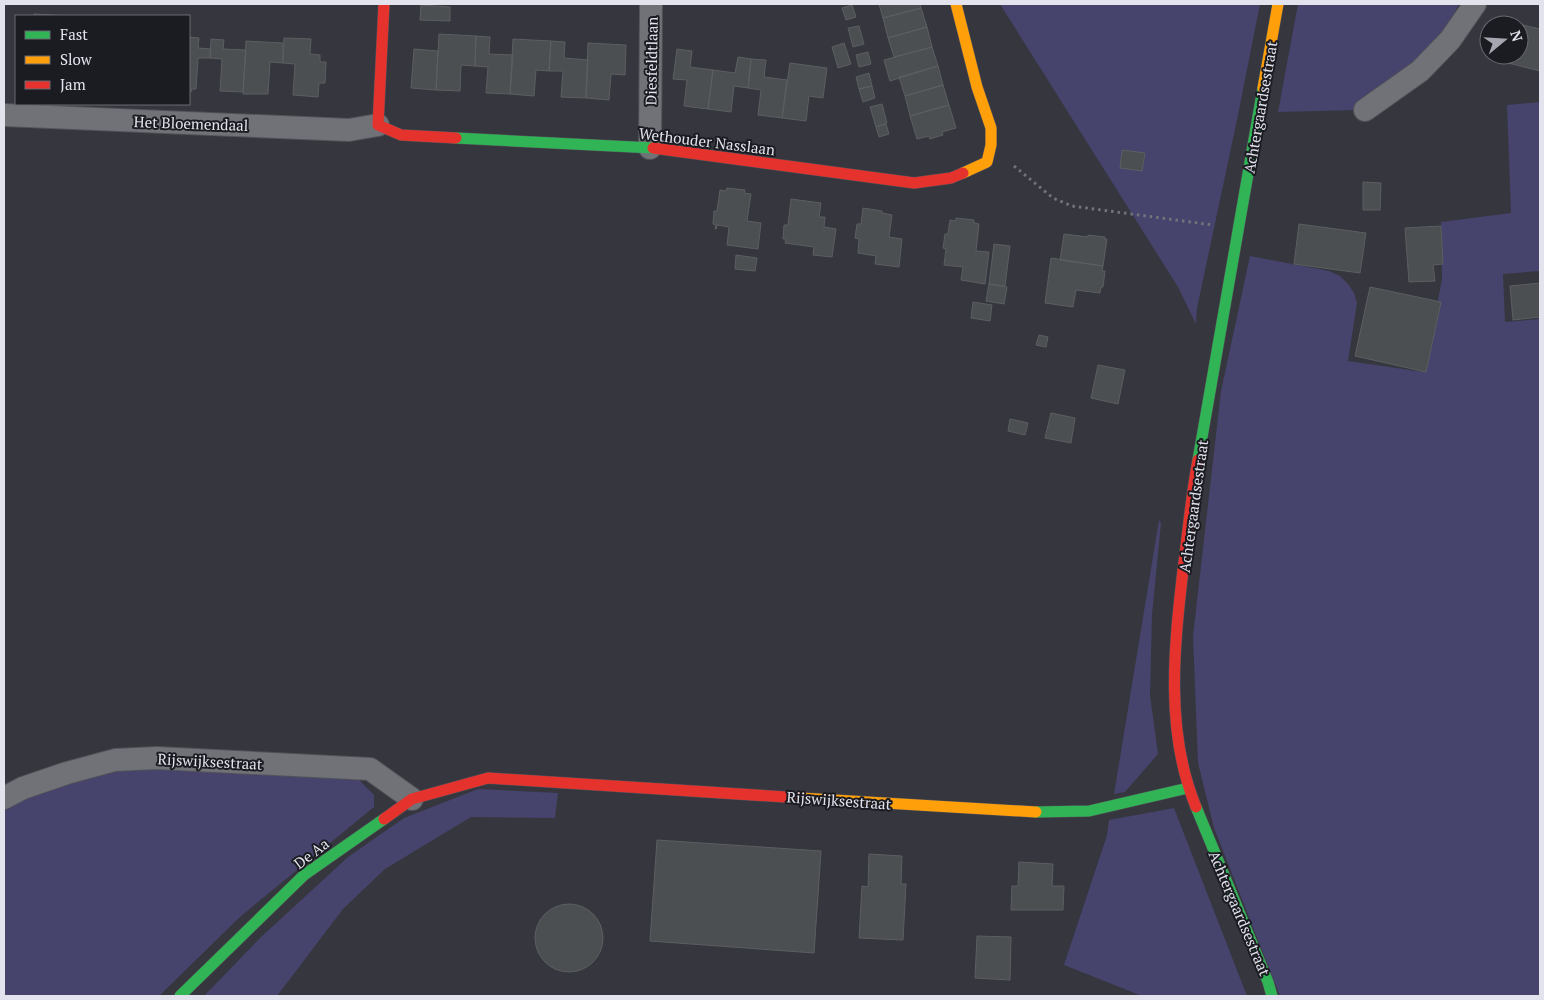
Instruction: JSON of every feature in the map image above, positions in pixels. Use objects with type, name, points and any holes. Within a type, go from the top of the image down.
[{"type":"street","points":[[378,125],[384,4]]},
{"type":"street","name":"Diesfeldtlaan","points":[[650,148],[652,4]]},
{"type":"street","points":[[956,4],[977,86],[991,128],[991,145]]},
{"type":"street","name":"Achtergaardsestraat","points":[[1272,996],[1268,982],[1188,788],[1176,729],[1175,642],[1193,487],[1278,4]]},
{"type":"street","points":[[1365,110],[1420,71],[1450,40],[1475,4]]},
{"type":"street","name":"Het Bloemendaal","points":[[4,116],[349,130],[378,125]]},
{"type":"street","name":"Wethouder Nasslaan","points":[[378,125],[401,135],[650,148],[914,183],[951,178],[987,162],[991,145]]},
{"type":"street","name":"Rijswijksestraat","points":[[4,798],[23,788],[66,773],[115,760],[157,758],[370,768],[412,799]]},
{"type":"street","name":"Rijswijksestraat","points":[[488,778],[1047,813],[1089,811],[1188,788]]},
{"type":"street","name":"De Aa","points":[[180,996],[304,875],[412,799],[488,778]]},
{"type":"path","points":[[991,145],[1030,181],[1053,198],[1072,206],[1239,229]]},
{"type":"shaded area","points":[[1000,4],[1260,4],[1197,308],[1196,324],[1178,287]]},
{"type":"shaded area","points":[[1298,4],[1459,4],[1445,31],[1408,70],[1358,110],[1278,112]]},
{"type":"shaded area","points":[[1540,102],[1540,271],[1503,274],[1505,322],[1540,319],[1540,996],[1280,996],[1214,828],[1198,763],[1193,636],[1221,391],[1250,256],[1329,271],[1340,276],[1354,293],[1357,303],[1348,361],[1424,372],[1442,279],[1441,222],[1511,213],[1507,105]]},
{"type":"shaded area","points":[[1159,520],[1161,523],[1152,615],[1150,695],[1158,754],[1125,792],[1114,794]]},
{"type":"shaded area","points":[[155,763],[356,777],[374,795],[374,807],[241,916],[159,996],[4,996],[4,810],[40,793],[59,787]]},
{"type":"shaded area","points":[[478,789],[558,793],[555,818],[471,817],[385,869],[343,909],[277,996],[204,996],[260,938],[348,857],[404,818]]},
{"type":"shaded area","points":[[1174,808],[1247,996],[1142,996],[1064,965],[1107,835],[1109,820]]},
{"type":"building","points":[[879,4],[920,4],[921,8],[883,18]]},
{"type":"building","points":[[421,5],[450,7],[450,21],[420,20]]},
{"type":"building","points":[[852,5],[856,17],[846,20],[842,8]]},
{"type":"building","points":[[921,8],[927,27],[888,38],[883,18]]},
{"type":"building","points":[[859,26],[864,44],[853,47],[848,28]]},
{"type":"building","points":[[1529,26],[1540,29],[1540,71],[1516,65],[1529,65]]},
{"type":"building","points":[[927,27],[932,47],[894,57],[888,38]]},
{"type":"building","points":[[439,34],[476,36],[475,66],[461,65],[460,91],[436,90]]},
{"type":"building","points":[[476,36],[490,37],[489,54],[513,55],[510,94],[486,93],[488,67],[475,66]]},
{"type":"building","points":[[190,37],[199,38],[198,48],[211,49],[210,58],[198,58],[196,89],[191,89],[192,91],[190,91]]},
{"type":"building","points":[[284,38],[311,39],[310,54],[320,55],[320,62],[326,62],[325,83],[319,83],[318,97],[293,95],[295,64],[283,63]]},
{"type":"building","points":[[211,39],[224,40],[223,49],[246,50],[243,92],[220,91],[222,59],[210,58]]},
{"type":"building","points":[[513,39],[551,41],[549,71],[536,70],[534,96],[510,94]]},
{"type":"building","points":[[246,41],[283,43],[283,63],[270,62],[268,94],[243,94]]},
{"type":"building","points":[[551,41],[565,42],[564,58],[588,60],[586,98],[561,97],[563,71],[549,71]]},
{"type":"building","points":[[588,43],[626,45],[625,75],[611,74],[609,100],[586,98]]},
{"type":"building","points":[[844,43],[851,64],[838,68],[832,47]]},
{"type":"building","points":[[932,47],[938,66],[890,81],[884,60]]},
{"type":"building","points":[[414,49],[438,51],[436,90],[411,88]]},
{"type":"building","points":[[677,49],[692,51],[690,67],[713,70],[708,109],[684,106],[687,80],[673,79]]},
{"type":"building","points":[[868,52],[871,64],[859,67],[856,55]]},
{"type":"building","points":[[738,57],[751,59],[748,88],[734,86],[731,112],[708,109],[713,70],[735,73]]},
{"type":"building","points":[[751,59],[766,60],[764,77],[787,80],[782,118],[758,115],[761,90],[748,88]]},
{"type":"building","points":[[790,63],[827,68],[823,98],[809,96],[806,121],[782,118]]},
{"type":"building","points":[[938,66],[943,85],[905,96],[899,77]]},
{"type":"building","points":[[869,73],[872,86],[859,89],[856,77]]},
{"type":"building","points":[[943,85],[949,105],[910,116],[905,96]]},
{"type":"building","points":[[872,86],[875,98],[863,102],[859,89]]},
{"type":"building","points":[[882,104],[887,123],[876,127],[870,107]]},
{"type":"building","points":[[949,105],[956,128],[942,132],[943,135],[930,139],[929,136],[917,139],[910,116]]},
{"type":"building","points":[[886,124],[889,134],[879,137],[876,127]]},
{"type":"building","points":[[1122,150],[1145,153],[1142,171],[1120,168]]},
{"type":"building","points":[[1363,182],[1381,183],[1380,210],[1363,210]]},
{"type":"building","points":[[727,188],[745,190],[744,193],[751,194],[747,221],[761,223],[758,249],[727,245],[729,227],[717,225],[715,229],[716,225],[713,224],[714,211],[717,211],[720,190],[726,191]]},
{"type":"building","points":[[791,199],[821,203],[819,217],[825,217],[824,227],[836,229],[832,257],[813,255],[814,247],[785,243],[786,239],[783,239],[784,225],[788,225]]},
{"type":"building","points":[[863,208],[882,211],[882,213],[892,215],[889,237],[902,239],[899,267],[875,264],[876,256],[858,253],[859,239],[855,238],[857,224],[861,224]]},
{"type":"building","points":[[956,218],[974,220],[974,223],[979,224],[976,251],[989,252],[985,284],[961,280],[963,267],[944,265],[946,249],[943,248],[945,234],[948,234],[950,220],[956,221]]},
{"type":"building","points":[[1299,224],[1366,233],[1360,273],[1294,264]]},
{"type":"building","points":[[1441,226],[1443,264],[1433,265],[1435,281],[1409,282],[1405,228]]},
{"type":"building","points":[[1064,234],[1105,237],[1104,239],[1107,239],[1103,266],[1060,260]]},
{"type":"building","points":[[994,244],[1010,246],[1005,286],[989,284]]},
{"type":"building","points":[[736,255],[757,258],[755,271],[735,269]]},
{"type":"building","points":[[1051,258],[1103,266],[1102,271],[1105,271],[1103,287],[1101,287],[1100,293],[1076,290],[1073,307],[1045,303]]},
{"type":"building","points":[[1540,283],[1540,317],[1513,320],[1510,286]]},
{"type":"building","points":[[989,284],[1007,287],[1004,304],[986,301]]},
{"type":"building","points":[[1370,287],[1441,302],[1426,372],[1355,356]]},
{"type":"building","points":[[973,302],[992,305],[990,321],[971,318]]},
{"type":"building","points":[[1039,335],[1048,337],[1046,347],[1036,345]]},
{"type":"building","points":[[1098,365],[1125,370],[1118,404],[1091,398]]},
{"type":"building","points":[[1051,413],[1075,418],[1071,443],[1045,438]]},
{"type":"building","points":[[1010,419],[1028,423],[1025,435],[1008,431]]},
{"type":"building","points":[[657,840],[821,851],[814,953],[650,941]]},
{"type":"building","points":[[869,854],[902,856],[901,884],[906,884],[903,940],[859,938],[862,886],[868,887]]},
{"type":"building","points":[[1019,862],[1053,864],[1052,886],[1064,886],[1063,910],[1011,910],[1012,886],[1018,886]]},
{"type":"building","points":[[569,904],[582,906],[593,914],[601,925],[603,938],[601,951],[593,962],[582,970],[569,972],[556,970],[545,962],[537,951],[535,938],[537,925],[545,914],[556,906]]},
{"type":"building","points":[[977,936],[1011,937],[1010,980],[975,978]]},
{"type":"traffic: fast","points":[[1198,460],[1263,88]]},
{"type":"traffic: fast","points":[[456,138],[653,148]]},
{"type":"traffic: fast","points":[[1036,812],[1089,811],[1188,788]]},
{"type":"traffic: fast","points":[[1196,807],[1268,982],[1272,996]]},
{"type":"traffic: fast","points":[[180,996],[304,875],[384,819]]},
{"type":"traffic: slow","points":[[956,4],[977,87],[991,128],[991,145],[987,162],[963,173]]},
{"type":"traffic: slow","points":[[1263,88],[1278,4]]},
{"type":"traffic: slow","points":[[801,798],[1036,812]]},
{"type":"traffic: jam","points":[[384,4],[378,125],[401,135],[456,138]]},
{"type":"traffic: jam","points":[[653,148],[914,183],[951,178],[963,173]]},
{"type":"traffic: jam","points":[[1196,807],[1186,778],[1180,749],[1174,690],[1180,600],[1191,501],[1198,460]]},
{"type":"traffic: jam","points":[[384,819],[412,799],[488,778],[801,798]]}]
